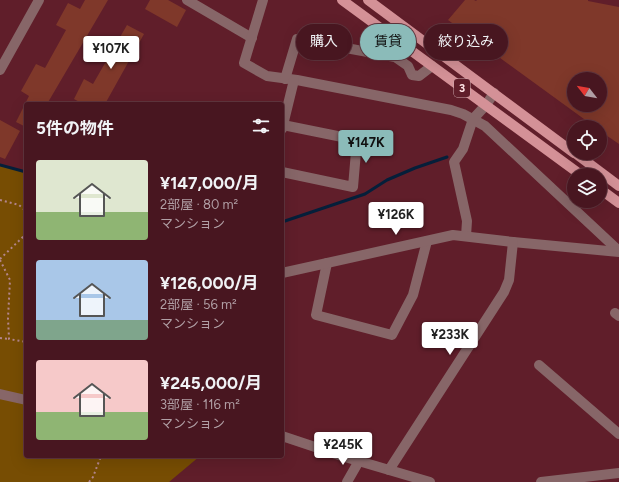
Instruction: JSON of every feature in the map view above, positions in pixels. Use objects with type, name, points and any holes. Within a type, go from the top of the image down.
[{"type":"main road","name":"3","points":[[342,0],[571,168]]},
{"type":"main road","name":"3","points":[[368,0],[567,148]]},
{"type":"main road","name":"3","points":[[584,160],[619,186]]},
{"type":"main road","points":[[607,194],[619,203]]},
{"type":"street","points":[[0,70],[39,0]]},
{"type":"street","points":[[186,0],[252,38]]},
{"type":"street","points":[[264,0],[244,63],[267,76],[290,79],[451,110],[473,119],[485,126],[619,251]]},
{"type":"street","points":[[284,115],[297,39],[395,57],[408,66],[412,75],[419,76],[432,66]]},
{"type":"street","points":[[466,236],[467,221],[454,162],[463,149],[473,119],[486,106],[494,93]]},
{"type":"street","points":[[284,127],[357,140],[353,187],[284,172]]},
{"type":"street","points":[[284,273],[453,235],[513,242],[619,251]]},
{"type":"street","points":[[327,263],[316,315],[392,335],[413,295],[427,241]]},
{"type":"street","points":[[389,470],[504,292],[509,280],[513,242]]},
{"type":"street","points":[[539,365],[619,434]]},
{"type":"street","points":[[0,394],[24,400]]},
{"type":"street","points":[[284,437],[430,482]]},
{"type":"street","points":[[347,482],[359,461]]},
{"type":"street","points":[[541,482],[619,473]]},
{"type":"path","points":[[0,200],[19,205],[24,209]]},
{"type":"path","points":[[9,339],[8,318],[10,280],[0,260],[24,236]]},
{"type":"path","points":[[0,338],[24,342]]},
{"type":"path","points":[[89,482],[93,477],[100,458]]},
{"type":"shaded area","points":[[0,166],[24,171],[24,458],[198,458],[169,482],[0,482]]},
{"type":"building","points":[[85,0],[108,0],[48,102],[26,102],[29,96],[21,91],[36,64],[45,68],[66,30],[56,25],[68,3],[80,9]]},
{"type":"building","points":[[150,0],[168,0],[186,10],[177,27],[145,9]]},
{"type":"building","points":[[465,0],[588,0],[619,7],[619,144],[607,136],[607,120],[585,120],[574,112],[607,112],[607,72],[567,72],[567,107],[503,60],[508,60],[508,24],[453,24],[448,20]]},
{"type":"building","points":[[127,25],[144,34],[106,102],[79,102],[74,99],[84,79],[93,84]]},
{"type":"building","points":[[24,106],[24,126],[16,122]]},
{"type":"building","points":[[0,120],[20,131],[5,159],[0,157]]},
{"type":"waterway","points":[[284,221],[365,194],[387,180],[447,157]]},
{"type":"waterway","points":[[0,165],[24,171]]}]
